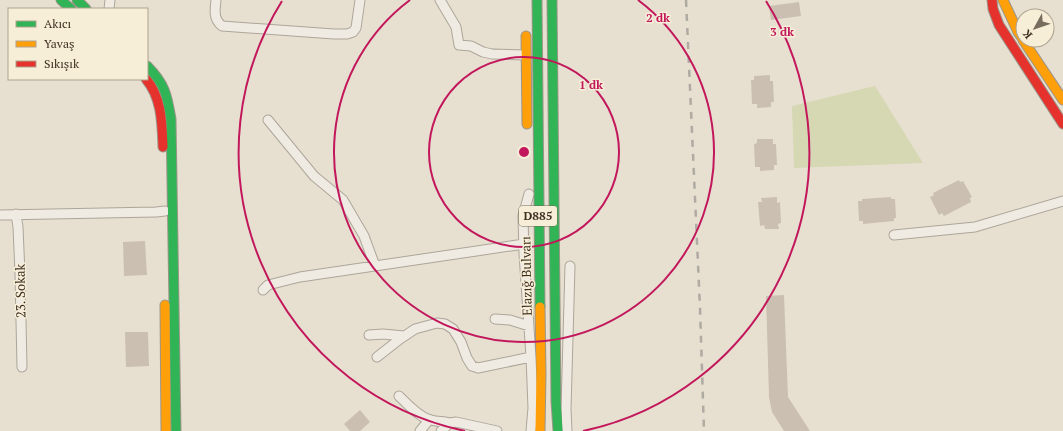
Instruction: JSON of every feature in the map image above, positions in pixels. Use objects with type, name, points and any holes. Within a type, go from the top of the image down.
[{"type":"main road","points":[[61,0],[70,8]]},
{"type":"main road","points":[[77,0],[85,8]]},
{"type":"main road","name":"Elazığ Bulvarı","points":[[537,0],[541,374],[540,431]]},
{"type":"main road","name":"D885","points":[[552,0],[556,401],[558,431]]},
{"type":"main road","points":[[992,0],[993,9],[999,25],[1063,124]]},
{"type":"main road","points":[[1003,0],[1015,26]]},
{"type":"main road","points":[[561,21],[562,42]]},
{"type":"main road","points":[[526,23],[527,132]]},
{"type":"main road","points":[[1028,48],[1063,100]]},
{"type":"main road","points":[[148,67],[163,85],[168,100],[171,118],[176,431]]},
{"type":"main road","points":[[147,80],[151,84],[162,114],[164,152],[166,431]]},
{"type":"main road","points":[[554,192],[561,131],[562,103]]},
{"type":"main road","points":[[529,190],[539,274]]},
{"type":"street","points":[[216,0],[215,17],[218,23],[222,26],[347,34],[353,32],[356,28],[360,0]]},
{"type":"street","points":[[440,0],[456,27],[460,45],[471,46],[483,52],[492,54],[526,55]]},
{"type":"street","points":[[268,120],[314,176],[344,200],[364,236],[375,266]]},
{"type":"street","points":[[529,190],[523,216],[530,326],[533,408],[532,431]]},
{"type":"street","points":[[894,235],[975,228],[1063,202]]},
{"type":"street","points":[[0,215],[164,211]]},
{"type":"street","name":"23. Sokak","points":[[16,214],[20,274],[22,367]]},
{"type":"street","points":[[262,290],[268,285],[300,277],[524,244]]},
{"type":"street","points":[[567,431],[566,403],[570,266]]},
{"type":"street","points":[[495,319],[510,320],[530,326]]},
{"type":"street","points":[[377,357],[415,329],[437,323],[445,324],[453,329],[472,366],[478,368],[531,357]]},
{"type":"street","points":[[369,335],[383,334],[404,336]]},
{"type":"street","points":[[399,396],[418,414],[429,420],[450,423],[456,422],[497,431]]},
{"type":"street","points":[[420,431],[429,420]]},
{"type":"street","points":[[441,431],[450,423]]},
{"type":"green space","points":[[875,86],[923,163],[794,168],[792,106]]},
{"type":"building","points":[[799,2],[801,16],[771,20],[769,6]]},
{"type":"building","points":[[770,75],[770,81],[773,81],[774,102],[771,102],[771,107],[757,108],[757,104],[752,104],[751,80],[754,80],[754,76]]},
{"type":"building","points":[[757,139],[773,139],[773,144],[776,144],[777,165],[774,165],[774,170],[760,171],[760,167],[755,167],[754,144],[757,143]]},
{"type":"building","points":[[959,180],[960,182],[963,181],[972,197],[970,198],[971,202],[944,216],[942,213],[939,215],[930,197],[934,195],[933,193]]},
{"type":"building","points":[[777,197],[777,203],[780,202],[781,223],[778,224],[779,229],[765,229],[764,225],[760,226],[758,202],[762,202],[761,198]]},
{"type":"building","points":[[891,197],[891,199],[895,199],[896,218],[894,218],[894,221],[863,224],[863,221],[859,221],[858,201],[862,201],[862,199]]},
{"type":"building","points":[[145,241],[147,275],[124,276],[123,242]]},
{"type":"building","points":[[784,295],[788,397],[810,431],[784,431],[772,412],[769,397],[766,296]]},
{"type":"building","points":[[125,332],[148,332],[149,366],[126,367]]},
{"type":"building","points":[[360,410],[370,422],[360,431],[350,431],[344,424]]},
{"type":"railway","points":[[686,0],[704,431]]},
{"type":"traffic: fast","points":[[61,0],[70,8]]},
{"type":"traffic: fast","points":[[77,0],[85,8]]},
{"type":"traffic: fast","points":[[537,0],[540,307]]},
{"type":"traffic: fast","points":[[552,0],[556,401],[558,431]]},
{"type":"traffic: fast","points":[[148,67],[158,78],[164,90],[171,119],[176,431]]},
{"type":"traffic: slow","points":[[1003,0],[1015,26]]},
{"type":"traffic: slow","points":[[526,36],[527,124]]},
{"type":"traffic: slow","points":[[1028,48],[1063,100]]},
{"type":"traffic: slow","points":[[165,305],[166,431]]},
{"type":"traffic: slow","points":[[540,307],[540,431]]},
{"type":"traffic: jam","points":[[992,0],[993,9],[999,25],[1063,124]]},
{"type":"traffic: jam","points":[[147,80],[155,94],[160,111],[163,147]]}]
